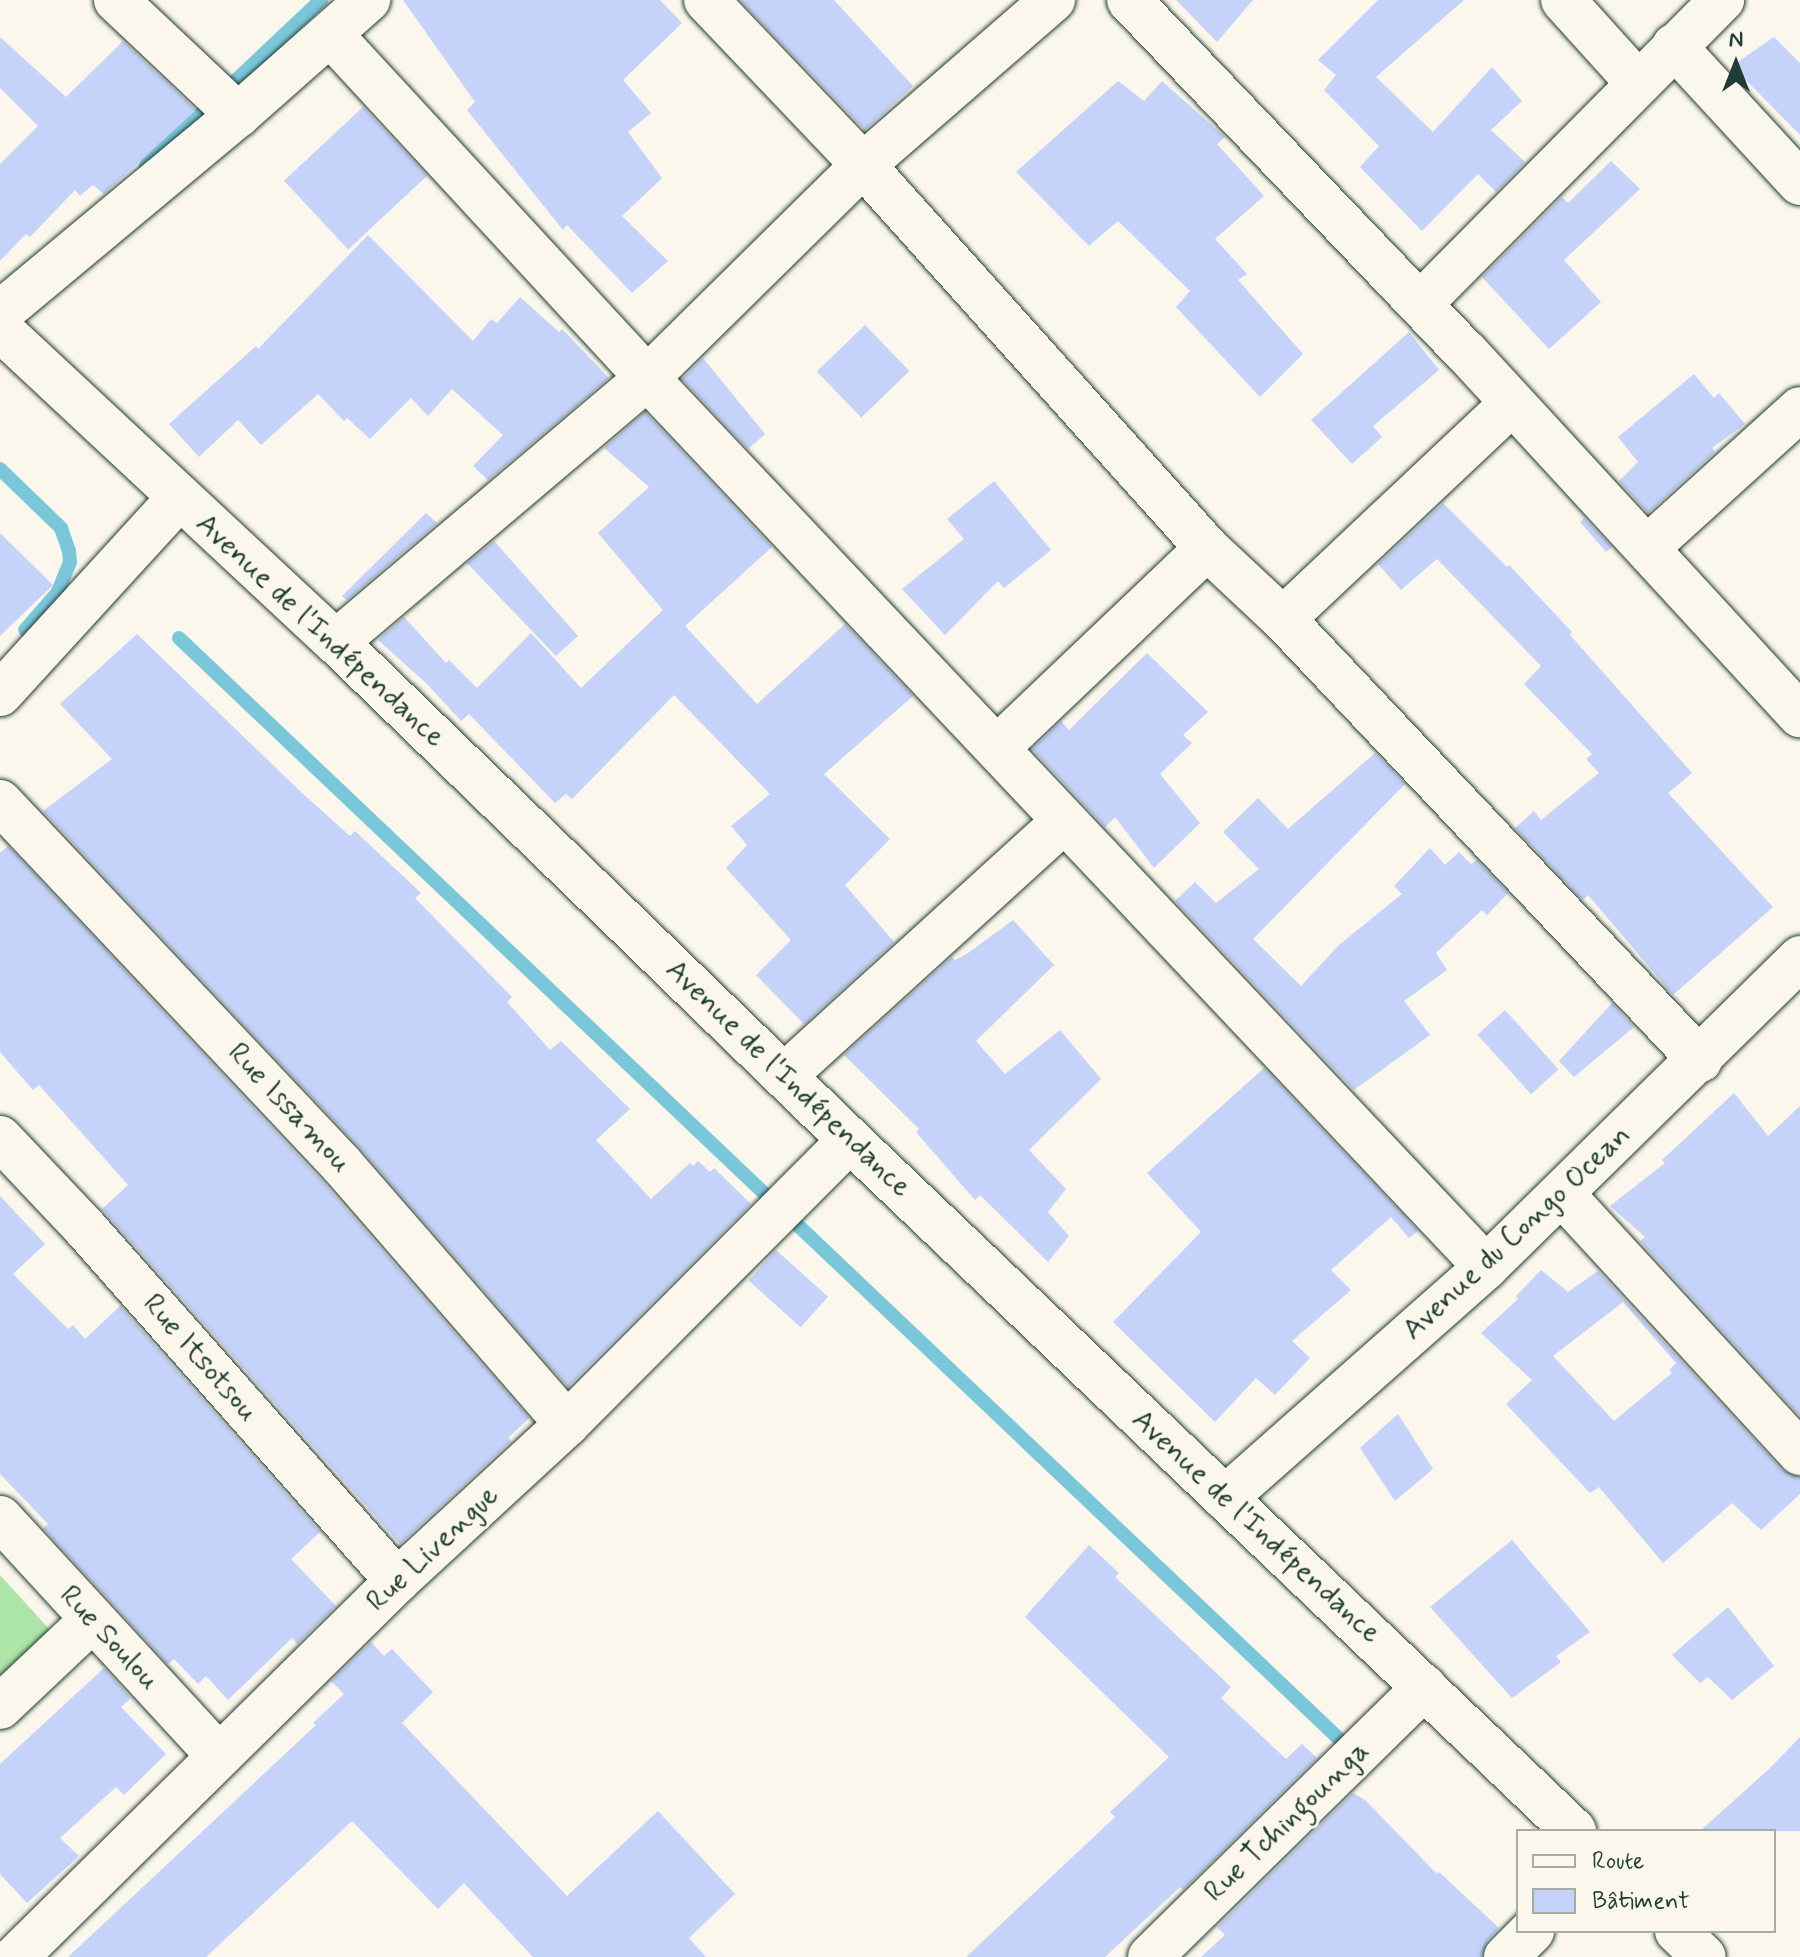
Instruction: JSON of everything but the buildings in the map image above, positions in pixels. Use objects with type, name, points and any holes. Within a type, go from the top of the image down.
[{"type":"street","points":[[116,0],[238,115]]},
{"type":"street","points":[[0,313],[238,115],[368,0]]},
{"type":"street","points":[[706,0],[863,165],[1207,548],[1283,619],[1700,1060]]},
{"type":"street","points":[[336,642],[647,378],[863,165],[1053,0]]},
{"type":"street","points":[[1129,0],[1420,304],[1648,547],[1800,715]]},
{"type":"street","points":[[1563,0],[1637,82]]},
{"type":"street","points":[[1420,304],[1637,82],[1722,0]]},
{"type":"street","points":[[331,35],[1063,822],[1486,1267]]},
{"type":"street","points":[[1674,46],[1800,183]]},
{"type":"street","name":"Avenue de l'Indépendance","points":[[0,329],[336,642],[850,1140],[1572,1829]]},
{"type":"street","points":[[1283,619],[1512,403]]},
{"type":"street","points":[[1648,547],[1800,409]]},
{"type":"street","points":[[0,694],[179,498]]},
{"type":"street","points":[[997,748],[1207,548]]},
{"type":"street","name":"Rue Issamou","points":[[0,802],[342,1165],[567,1424]]},
{"type":"street","points":[[784,1076],[1063,822]]},
{"type":"street","name":"Avenue du Congo Ocean","points":[[1225,1498],[1486,1267],[1700,1060],[1800,958]]},
{"type":"street","name":"Rue Itsotsou","points":[[0,1138],[85,1228],[397,1581]]},
{"type":"street","name":"Rue Livengue","points":[[16,1957],[397,1581],[567,1424],[850,1140]]},
{"type":"street","points":[[1562,1194],[1800,1453]]},
{"type":"street","name":"Rue Soulou","points":[[0,1518],[219,1756]]},
{"type":"street","points":[[0,1707],[92,1620]]},
{"type":"street","name":"Rue Tchingounga","points":[[1150,1957],[1425,1687]]},
{"type":"street","points":[[1506,1957],[1530,1933]]},
{"type":"street","points":[[1679,1933],[1704,1957]]},
{"type":"green space","points":[[0,1575],[50,1630],[0,1676]]},
{"type":"waterway","points":[[146,165],[321,0]]},
{"type":"waterway","points":[[0,469],[61,528],[69,551],[70,562],[58,592],[25,630]]},
{"type":"waterway","points":[[179,638],[1354,1753]]}]
